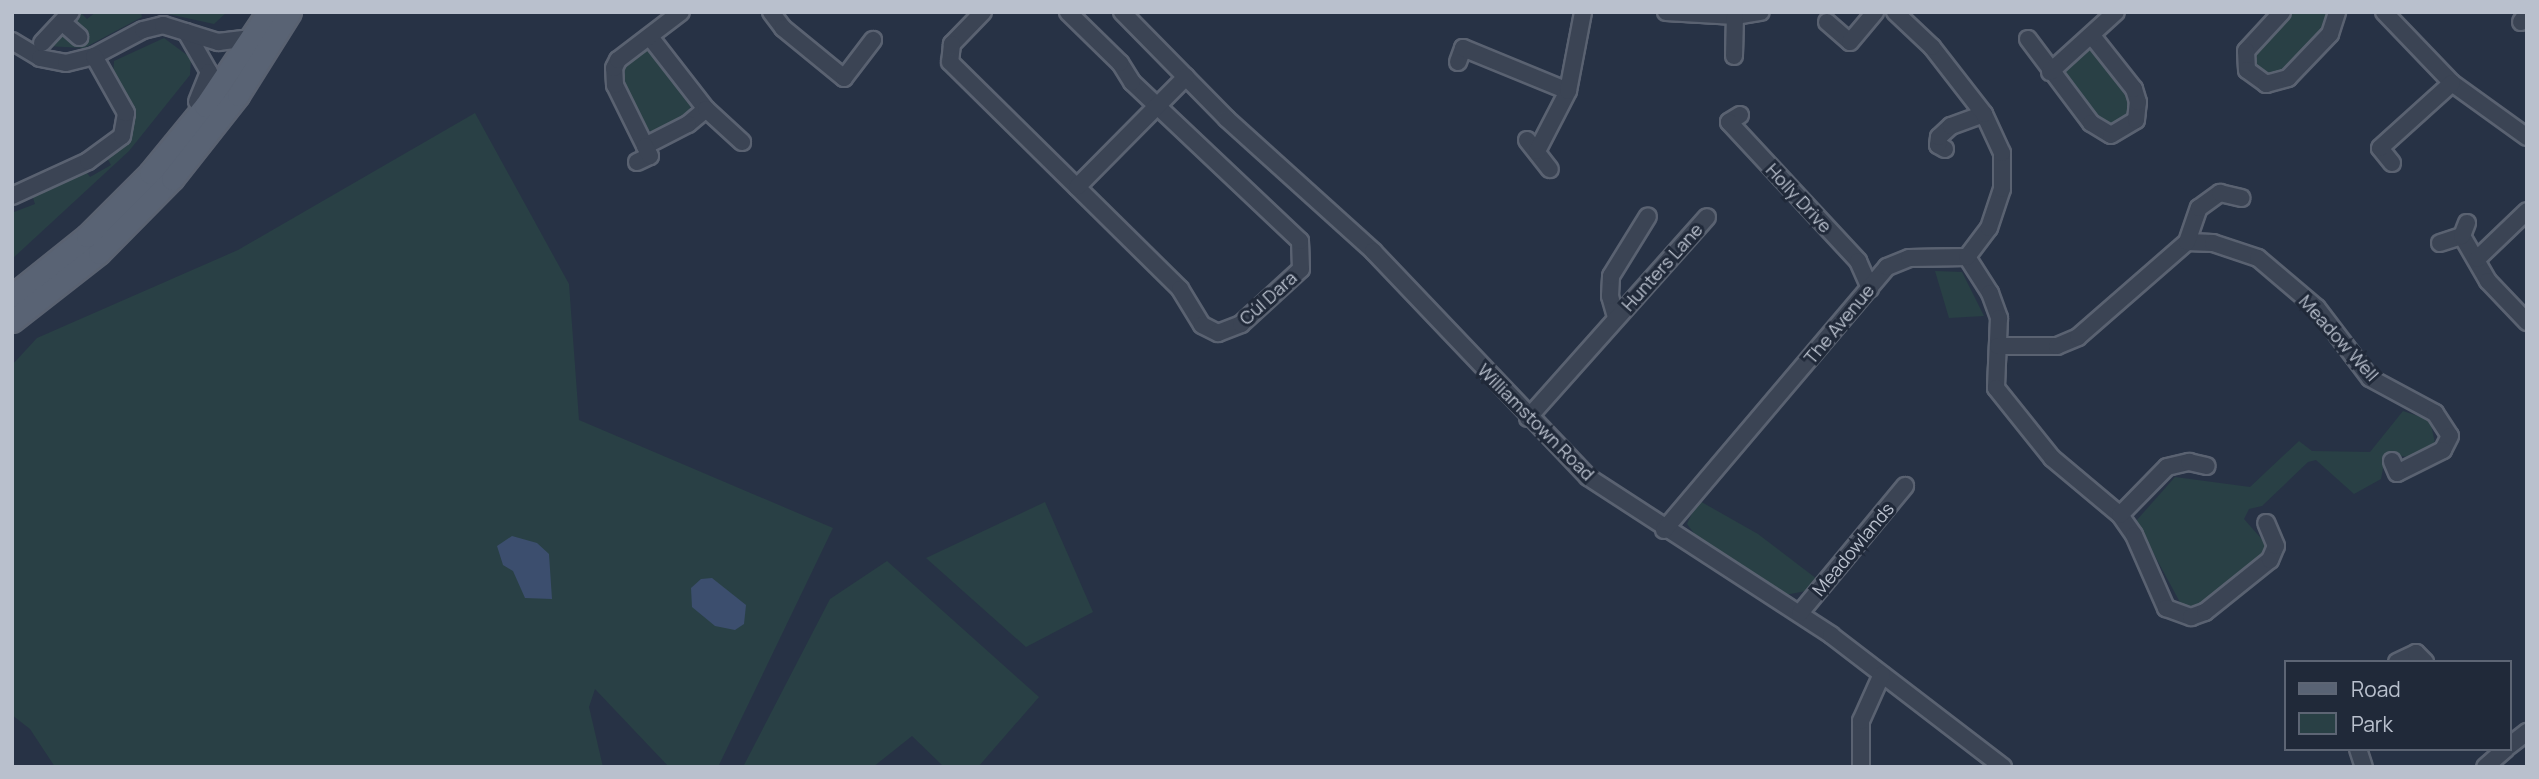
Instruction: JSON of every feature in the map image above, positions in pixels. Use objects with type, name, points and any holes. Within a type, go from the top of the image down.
[{"type":"main road","points":[[12,296],[87,236],[150,173],[205,106],[268,12]]},
{"type":"main road","points":[[12,321],[99,253],[172,179],[238,95],[290,12]]},
{"type":"street","points":[[638,162],[650,156],[613,76],[618,60],[681,12]]},
{"type":"street","points":[[771,12],[783,28],[844,78],[873,40]]},
{"type":"street","name":"Cúl Dara","points":[[983,12],[952,44],[950,62],[1180,289],[1210,330],[1219,333],[1241,324],[1301,269],[1300,241],[1157,107],[1068,12]]},
{"type":"street","name":"Williamstown Road","points":[[1122,12],[1186,77],[1373,251],[1528,418],[1588,477],[1664,530],[1800,613],[2003,767]]},
{"type":"street","points":[[1550,169],[1532,145],[1545,132],[1568,91],[1583,12]]},
{"type":"street","points":[[1667,12],[1735,16],[1761,12]]},
{"type":"street","points":[[1827,22],[1850,42],[1875,12]]},
{"type":"street","points":[[1895,12],[1932,47],[1984,114],[2002,153],[2002,189],[1993,215],[1966,257],[1990,293],[1999,318],[1996,388],[2005,403],[2053,458],[2120,515],[2134,535],[2166,608],[2177,616],[2191,617],[2205,612],[2270,560],[2276,546],[2266,523]]},
{"type":"street","points":[[2050,72],[2092,37],[2116,12]]},
{"type":"street","points":[[2282,12],[2246,51],[2247,70],[2266,84],[2288,78],[2330,34],[2337,12]]},
{"type":"street","points":[[2384,12],[2452,83],[2527,138]]},
{"type":"street","points":[[1734,56],[1735,16]]},
{"type":"street","points":[[42,43],[67,17],[79,37]]},
{"type":"street","points":[[12,41],[53,62],[94,56],[149,20],[218,42],[252,37]]},
{"type":"street","points":[[150,173],[208,81],[205,61],[184,31]]},
{"type":"street","points":[[650,37],[706,110],[742,142]]},
{"type":"street","points":[[2028,39],[2050,72],[2099,131],[2111,135],[2127,130],[2138,112],[2134,89],[2092,37]]},
{"type":"street","points":[[1458,62],[1463,48],[1568,91]]},
{"type":"street","points":[[12,196],[88,161],[122,136],[126,113],[94,56]]},
{"type":"street","points":[[1077,187],[1186,77]]},
{"type":"street","points":[[2392,163],[2381,148],[2452,83]]},
{"type":"street","points":[[645,146],[688,124],[706,110]]},
{"type":"street","points":[[1945,149],[1938,145],[1939,137],[1951,126],[1984,114]]},
{"type":"street","name":"Holly Drive","points":[[1740,115],[1729,122],[1858,261],[1870,288]]},
{"type":"street","points":[[1998,346],[2057,346],[2078,337],[2148,272],[2187,242],[2199,208],[2220,193],[2241,198]]},
{"type":"street","points":[[2477,259],[2527,211]]},
{"type":"street","name":"Hunters Lane","points":[[1616,317],[1610,296],[1611,276],[1648,216]]},
{"type":"street","name":"Hunters Lane","points":[[1528,418],[1707,217]]},
{"type":"street","points":[[2440,243],[2464,229],[2488,281],[2527,322]]},
{"type":"street","name":"Meadow Well","points":[[2187,242],[2213,243],[2258,258],[2316,308],[2370,379],[2435,413],[2450,436],[2443,450],[2397,473],[2392,461]]},
{"type":"street","name":"The Avenue","points":[[1664,530],[1887,267],[1909,258],[1966,257]]},
{"type":"street","points":[[2120,515],[2167,467],[2189,462],[2207,466]]},
{"type":"street","name":"Meadowlands","points":[[1800,613],[1905,486]]},
{"type":"street","points":[[2401,660],[2416,653],[2423,660]]},
{"type":"street","points":[[1861,767],[1861,721],[1882,674]]},
{"type":"street","points":[[2511,745],[2527,732]]},
{"type":"street","points":[[2485,767],[2504,751]]},
{"type":"green space","points":[[80,12],[87,19],[96,12],[141,12],[142,17],[84,48],[46,46],[75,23]]},
{"type":"green space","points":[[159,12],[227,12],[214,24]]},
{"type":"green space","points":[[2294,12],[2331,12],[2321,34],[2290,61],[2286,72],[2272,79],[2256,70],[2250,58]]},
{"type":"green space","points":[[164,38],[191,58],[190,75],[129,151],[12,259],[12,209],[14,212],[35,204],[32,195],[85,170],[90,177],[111,165],[107,158],[129,135],[134,119],[113,78],[114,61]]},
{"type":"green space","points":[[646,48],[692,103],[687,117],[656,133],[644,128],[623,87],[620,72]]},
{"type":"green space","points":[[2095,49],[2130,98],[2130,117],[2111,127],[2099,124],[2062,79],[2062,70],[2087,50]]},
{"type":"green space","points":[[475,113],[569,284],[579,420],[833,528],[718,767],[669,767],[595,689],[589,707],[603,767],[55,767],[30,729],[12,715],[12,365],[37,338],[238,250]]},
{"type":"green space","points":[[1935,271],[1962,272],[1984,316],[1949,318]]},
{"type":"green space","points":[[2403,411],[2430,420],[2435,443],[2412,458],[2386,453],[2381,479],[2354,494],[2316,460],[2308,462],[2262,506],[2249,509],[2244,519],[2266,544],[2264,552],[2201,606],[2182,606],[2136,521],[2175,477],[2250,487],[2299,441],[2312,451],[2370,452]]},
{"type":"green space","points":[[1698,500],[1758,534],[1817,579],[1806,591],[1785,595],[1702,544],[1687,524]]},
{"type":"green space","points":[[1045,502],[1093,612],[1026,647],[926,558]]},
{"type":"green space","points":[[887,561],[1039,697],[978,767],[944,767],[912,736],[873,767],[743,767],[830,599]]},
{"type":"water","points":[[512,536],[537,543],[549,554],[552,599],[525,598],[513,571],[503,565],[497,546]]},
{"type":"water","points":[[712,578],[746,605],[744,624],[735,630],[715,626],[692,607],[691,588],[701,579]]}]
